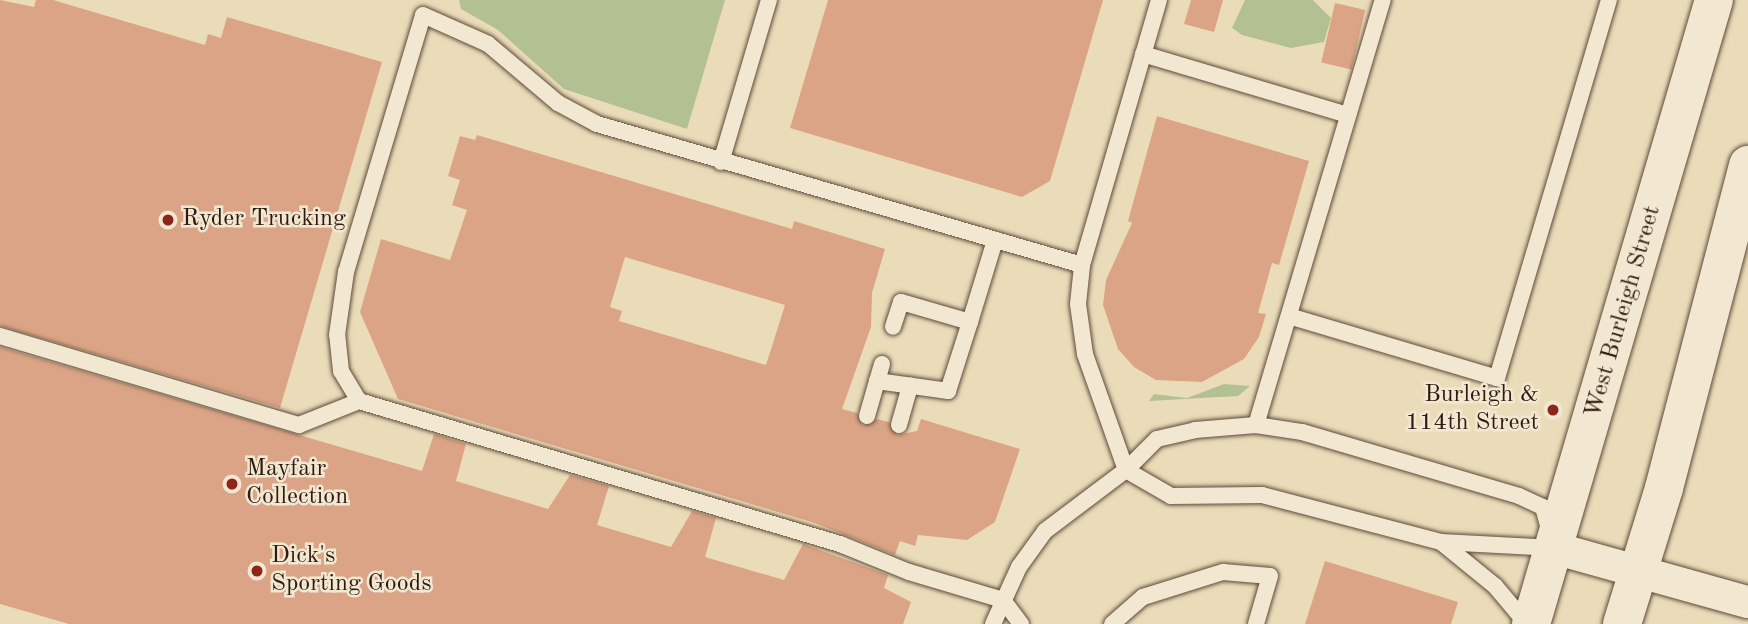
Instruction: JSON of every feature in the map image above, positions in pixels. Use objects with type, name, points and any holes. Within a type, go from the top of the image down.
[{"type":"main road","name":"West Burleigh Street","points":[[1530,624],[1714,0]]},
{"type":"main road","points":[[1622,624],[1748,165]]},
{"type":"street","points":[[1554,548],[1748,602]]},
{"type":"lane","points":[[721,162],[769,0]]},
{"type":"lane","points":[[993,624],[1003,600],[1045,530],[1126,470],[1157,439],[1256,425],[1302,432],[1519,496],[1543,507],[1554,548],[1441,542],[1262,495],[1171,496],[1126,470],[1085,354],[1078,304],[1082,265],[1159,0]]},
{"type":"lane","points":[[1256,425],[1383,0]]},
{"type":"lane","points":[[1289,316],[1497,378],[1609,0]]},
{"type":"lane","points":[[359,401],[341,371],[337,335],[346,272],[425,7],[488,44],[558,103],[597,124],[1082,265]]},
{"type":"lane","points":[[1143,54],[1348,115]]},
{"type":"lane","points":[[877,381],[947,391],[995,240]]},
{"type":"lane","points":[[893,327],[901,302],[970,322]]},
{"type":"lane","points":[[0,336],[299,425],[359,401],[840,544],[909,572],[1003,600],[1021,624]]},
{"type":"lane","points":[[867,416],[882,364]]},
{"type":"lane","points":[[899,425],[910,386]]},
{"type":"lane","points":[[1441,542],[1495,586],[1530,624]]},
{"type":"lane","points":[[1112,624],[1143,597],[1223,572],[1270,576],[1256,624]]},
{"type":"green space","points":[[459,0],[725,0],[687,129],[564,89],[498,30],[461,9]]},
{"type":"green space","points":[[1245,0],[1313,0],[1331,18],[1324,42],[1291,48],[1242,35],[1232,28]]},
{"type":"green space","points":[[1224,384],[1250,386],[1238,396],[1149,401],[1154,394],[1187,398]]},
{"type":"building","name":"Ryder Trucking","points":[[0,0],[34,7],[36,0],[53,0],[205,45],[208,34],[221,38],[227,17],[382,62],[280,408],[0,326]]},
{"type":"building","points":[[828,0],[1103,0],[1050,181],[1022,197],[790,128]]},
{"type":"building","points":[[1191,0],[1223,0],[1214,32],[1184,24]]},
{"type":"building","points":[[1335,3],[1365,10],[1351,69],[1321,62]]},
{"type":"building","points":[[1157,116],[1309,161],[1279,265],[1272,263],[1258,313],[1266,314],[1259,337],[1244,359],[1202,382],[1156,380],[1134,367],[1118,349],[1103,305],[1106,280],[1132,223],[1128,221]]},
{"type":"building","points":[[477,135],[792,229],[794,221],[885,249],[872,293],[871,327],[842,409],[857,413],[863,426],[877,419],[889,422],[897,435],[917,431],[921,419],[1020,449],[995,522],[967,540],[918,535],[915,546],[900,541],[895,555],[815,523],[398,399],[360,312],[381,239],[450,260],[467,210],[452,205],[460,180],[448,176],[460,136],[475,140]],"holes":[[[625,257],[785,305],[766,365],[619,321],[622,311],[610,307]]]},
{"type":"building","name":"Mayfair Collection","points":[[0,347],[422,471],[434,434],[466,444],[456,481],[548,509],[570,475],[609,486],[597,525],[671,547],[692,511],[716,518],[705,557],[784,580],[803,544],[888,575],[884,588],[911,602],[903,624],[69,624],[0,604]]},
{"type":"building","points":[[1325,561],[1458,602],[1451,624],[1305,624]]},
{"type":"place","name":"Ryder Trucking","points":[[168,220]]},
{"type":"place","name":"Burleigh & 114th Street","points":[[1553,410]]},
{"type":"place","name":"Mayfair Collection","points":[[232,484]]},
{"type":"place","name":"Dick's Sporting Goods","points":[[257,571]]}]
